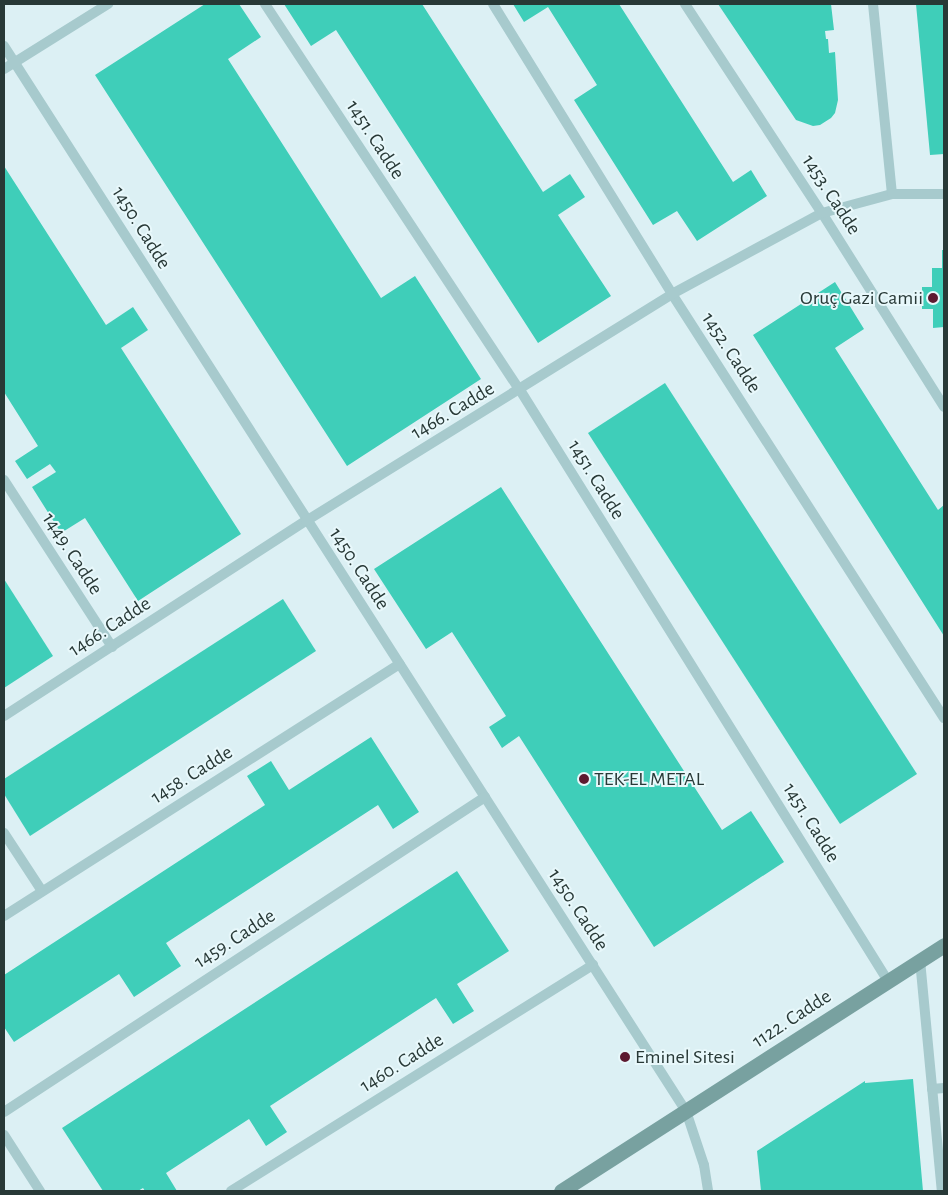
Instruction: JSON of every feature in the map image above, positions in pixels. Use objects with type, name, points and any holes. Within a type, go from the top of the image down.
[{"type":"main road","name":"1122. Cadde","points":[[561,1191],[944,945]]},
{"type":"lane","points":[[4,69],[108,4]]},
{"type":"lane","name":"1451. Cadde","points":[[265,4],[520,390],[888,981]]},
{"type":"lane","name":"1452. Cadde","points":[[493,4],[672,294],[944,718]]},
{"type":"lane","name":"1453. Cadde","points":[[686,4],[822,213],[944,407]]},
{"type":"lane","points":[[873,4],[892,194]]},
{"type":"lane","name":"1450. Cadde","points":[[4,46],[306,521],[400,664],[686,1111],[704,1165],[708,1191]]},
{"type":"lane","name":"1466. Cadde","points":[[4,716],[306,521],[672,294],[822,213],[892,194],[944,194]]},
{"type":"lane","name":"1449. Cadde","points":[[4,480],[112,647]]},
{"type":"lane","name":"1458. Cadde","points":[[4,916],[400,664]]},
{"type":"lane","name":"1459. Cadde","points":[[4,1112],[485,797]]},
{"type":"lane","points":[[4,832],[42,891]]},
{"type":"lane","points":[[920,960],[942,1191]]},
{"type":"lane","name":"1460. Cadde","points":[[230,1191],[593,965]]},
{"type":"lane","points":[[932,1089],[944,1088]]},
{"type":"lane","points":[[4,1135],[40,1191]]},
{"type":"building","points":[[205,4],[239,4],[261,37],[228,59],[381,298],[415,276],[481,379],[347,466],[95,75]]},
{"type":"building","points":[[284,4],[422,4],[543,192],[570,174],[585,197],[558,215],[611,296],[538,343],[336,30],[311,46]]},
{"type":"building","points":[[513,4],[619,4],[733,182],[751,170],[767,196],[697,241],[677,211],[653,225],[574,100],[597,85],[548,7],[524,22]]},
{"type":"building","points":[[718,4],[831,4],[834,30],[825,31],[826,39],[828,39],[829,53],[835,52],[838,100],[835,113],[831,118],[820,125],[813,126],[796,120]]},
{"type":"building","points":[[916,4],[944,4],[944,154],[930,155]]},
{"type":"building","points":[[4,166],[106,325],[133,307],[148,330],[121,348],[241,534],[138,601],[85,518],[61,533],[32,487],[56,472],[50,464],[27,479],[15,461],[38,446],[4,392]]},
{"type":"building","name":"Oruç Gazi Camii","points":[[942,250],[944,250],[944,327],[933,328],[933,309],[922,309],[922,287],[932,287],[932,268],[942,268]]},
{"type":"building","points":[[835,282],[864,329],[835,348],[938,510],[944,505],[944,636],[753,335]]},
{"type":"building","points":[[665,383],[917,774],[840,824],[588,433]]},
{"type":"building","points":[[501,487],[722,830],[751,811],[784,862],[654,947],[519,736],[502,748],[489,727],[506,716],[452,632],[426,649],[374,569]]},
{"type":"building","points":[[4,579],[53,656],[4,688]]},
{"type":"building","points":[[283,599],[316,651],[30,836],[4,794],[4,779]]},
{"type":"building","points":[[371,737],[419,812],[393,829],[378,805],[166,943],[181,966],[134,997],[119,974],[14,1042],[4,1027],[4,975],[265,805],[247,776],[271,761],[289,790]]},
{"type":"building","points":[[457,871],[509,951],[457,984],[474,1011],[453,1024],[436,998],[270,1106],[287,1132],[266,1146],[249,1119],[166,1173],[177,1191],[145,1191],[143,1188],[138,1191],[103,1191],[62,1128]]},
{"type":"building","points":[[913,1079],[923,1191],[761,1191],[757,1151],[865,1081],[865,1083]]},
{"type":"place","name":"Oruç Gazi Camii","points":[[933,298]]},
{"type":"place","name":"TEK-EL METAL","points":[[584,779]]},
{"type":"place","name":"Eminel Sitesi","points":[[625,1057]]}]
